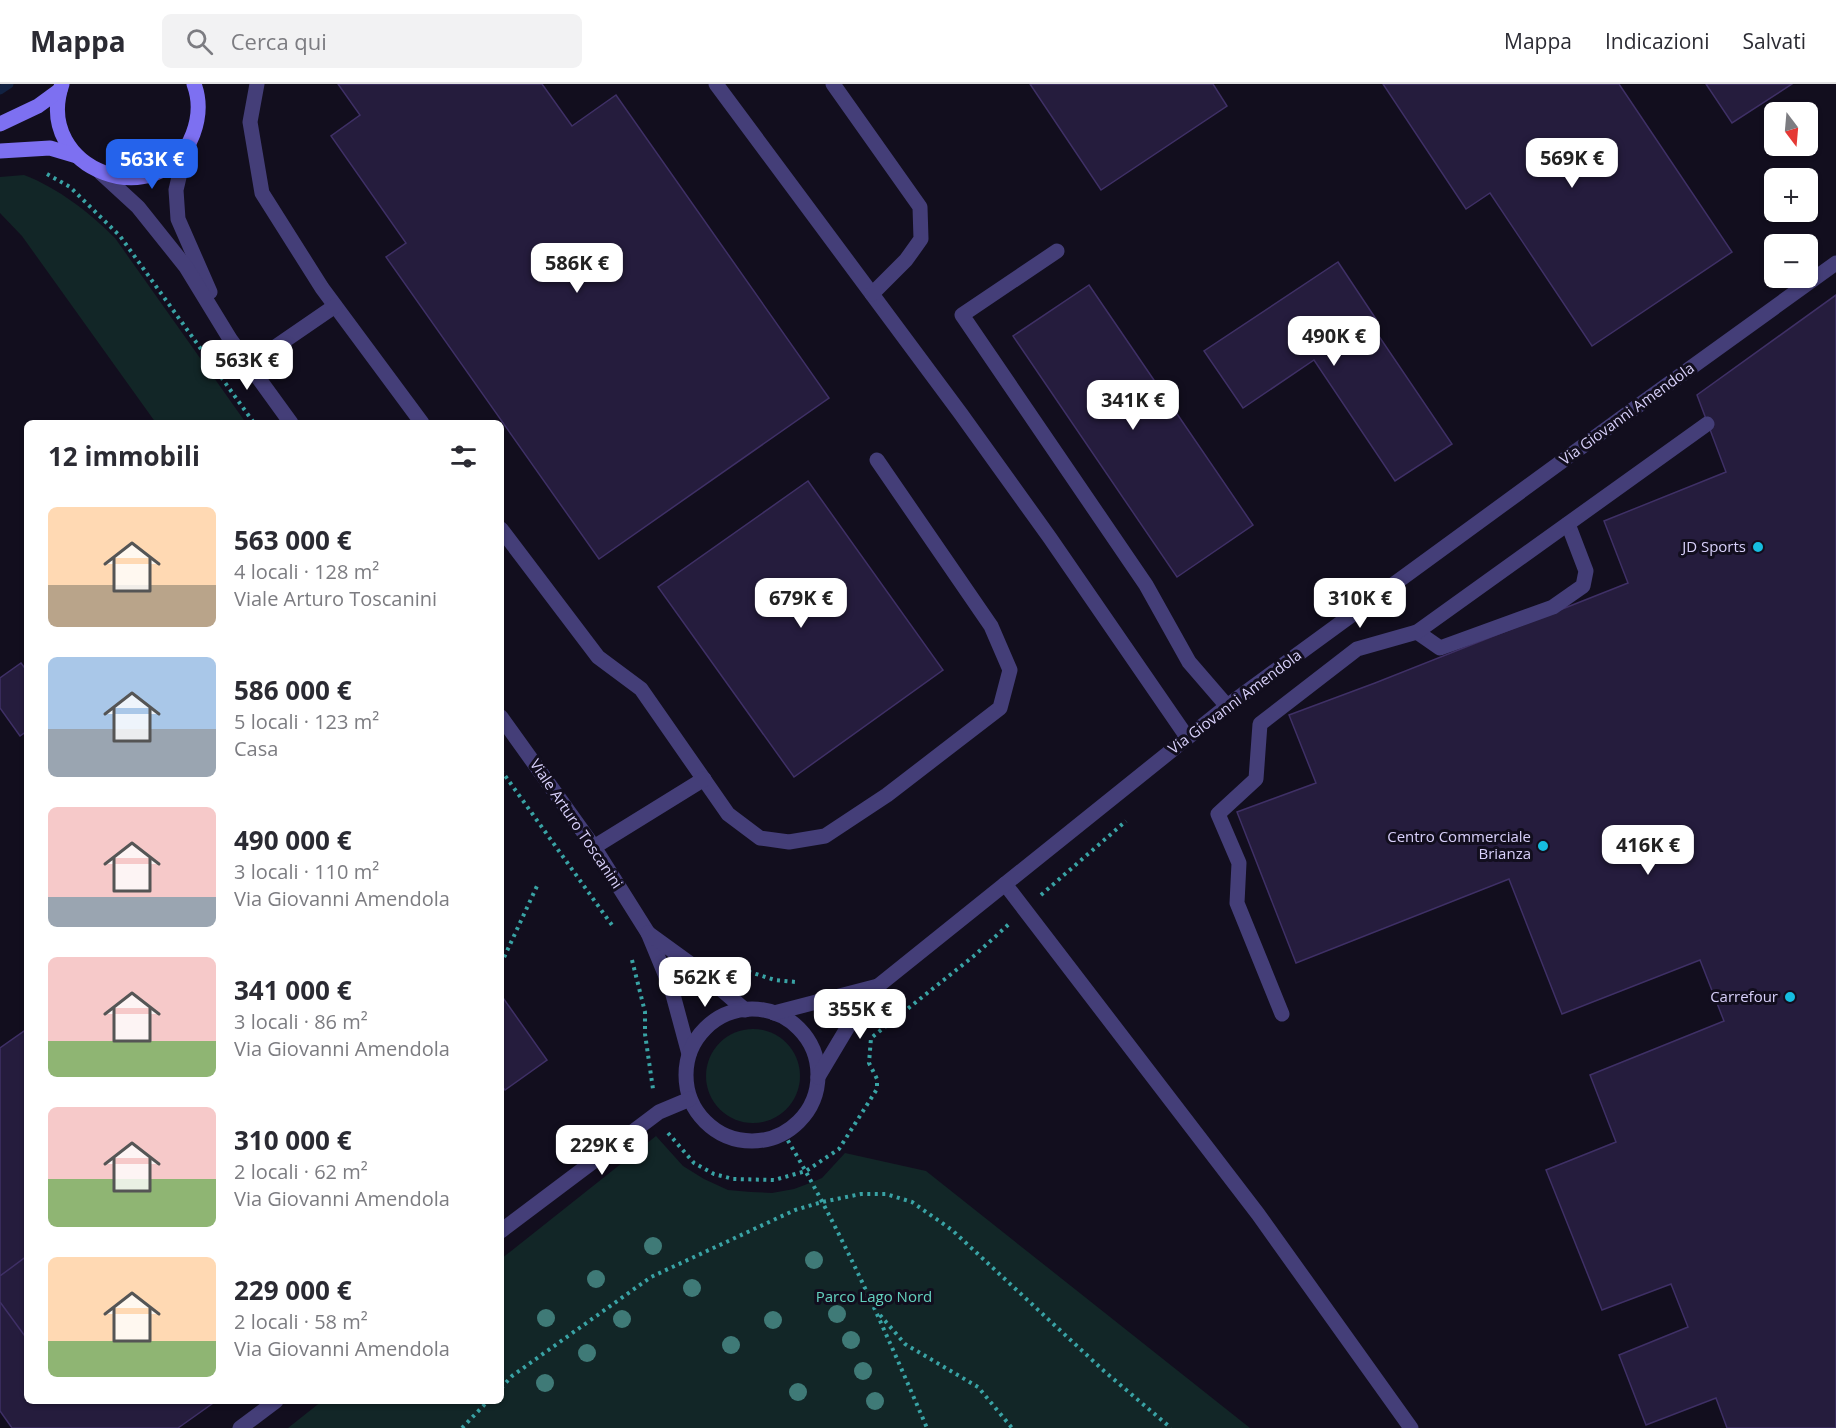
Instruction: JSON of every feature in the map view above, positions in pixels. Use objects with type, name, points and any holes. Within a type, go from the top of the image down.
[{"type":"main road","points":[[61,87],[57,105],[58,121],[63,136],[77,157],[101,173],[115,177],[140,177],[166,166],[176,159],[186,147],[192,136],[198,113],[194,84]]},
{"type":"main road","points":[[0,124],[38,106],[61,87]]},
{"type":"main road","points":[[0,151],[50,148],[77,157]]},
{"type":"street","points":[[257,84],[249,122],[262,193],[322,288],[420,420]]},
{"type":"street","points":[[716,84],[1050,538],[1186,737]]},
{"type":"street","points":[[833,84],[920,207],[921,240],[906,260],[872,294]]},
{"type":"street","points":[[186,147],[176,190],[178,219],[230,339]]},
{"type":"street","points":[[101,173],[138,207],[186,267],[230,339],[289,420]]},
{"type":"street","points":[[1057,251],[962,315],[1146,585],[1189,662],[1227,706]]},
{"type":"street","name":"Via Giovanni Amendola","points":[[818,1077],[861,1007],[878,986],[1186,737],[1834,268]]},
{"type":"street","points":[[249,365],[335,306]]},
{"type":"street","points":[[1282,1014],[1237,903],[1239,863],[1218,814],[1256,779],[1260,724],[1357,649],[1417,632],[1707,424]]},
{"type":"street","points":[[504,533],[598,657],[641,688],[728,814],[760,838],[789,842],[825,836],[887,795],[1000,708],[1010,670],[991,626],[877,460]]},
{"type":"street","points":[[1417,632],[1440,648],[1553,607],[1583,586],[1586,571],[1569,524]]},
{"type":"street","name":"Viale Arturo Toscanini","points":[[504,721],[594,847],[648,933],[672,992],[689,1054]]},
{"type":"street","points":[[594,847],[704,779]]},
{"type":"street","points":[[1005,884],[1258,1214],[1411,1428]]},
{"type":"street","name":"Viale Arturo Toscanini","points":[[648,933],[699,970],[745,1010]]},
{"type":"street","name":"Via Giovanni Amendola","points":[[774,1013],[878,986]]},
{"type":"street","points":[[745,1010],[774,1013],[794,1025],[806,1036],[815,1055],[818,1077],[816,1093],[806,1114],[784,1134],[754,1141],[729,1137],[717,1132],[700,1116],[690,1099],[685,1076],[689,1054],[701,1033],[718,1018],[745,1010]]},
{"type":"street","points":[[504,1229],[659,1112],[690,1099]]},
{"type":"street","points":[[240,1428],[272,1404]]},
{"type":"path","points":[[24,149],[30,168],[42,170],[70,187],[120,236],[252,420]]},
{"type":"path","points":[[504,774],[615,928]]},
{"type":"path","points":[[648,933],[628,947],[645,1012],[650,1069],[659,1112],[667,1132],[694,1163],[714,1174],[733,1179],[774,1180],[806,1171],[839,1149],[877,1089],[877,1079],[869,1063],[871,1038],[975,955],[1132,815]]},
{"type":"path","points":[[504,958],[537,886]]},
{"type":"path","points":[[730,964],[738,969],[775,980],[802,983]]},
{"type":"path","points":[[861,1007],[881,1030]]},
{"type":"path","points":[[784,1134],[806,1171],[875,1310],[927,1428]]},
{"type":"path","points":[[504,1385],[512,1376],[651,1277],[795,1210],[861,1194],[886,1194],[912,1202],[952,1230],[1104,1371],[1171,1428]]},
{"type":"path","points":[[875,1310],[905,1344],[978,1387],[1012,1428]]},
{"type":"path","points":[[462,1428],[485,1404]]},
{"type":"green space","points":[[24,175],[37,180],[95,219],[115,238],[244,420],[154,420],[22,236],[0,213],[0,177]]},
{"type":"green space","points":[[753,1029],[771,1033],[786,1043],[796,1058],[800,1076],[796,1094],[786,1109],[771,1119],[753,1123],[735,1119],[720,1109],[710,1094],[706,1076],[710,1058],[720,1043],[735,1033]]},
{"type":"green space","name":"Parco Lago Nord","points":[[656,1136],[683,1166],[728,1190],[772,1193],[794,1189],[822,1178],[845,1153],[926,1171],[1250,1428],[288,1428],[318,1404],[504,1404],[504,1257]]},
{"type":"building","points":[[338,84],[542,84],[572,126],[616,95],[829,398],[599,559],[504,424],[504,420],[501,420],[386,257],[406,243],[331,136],[360,115]]},
{"type":"building","points":[[1030,84],[1213,84],[1227,106],[1101,190]]},
{"type":"building","points":[[1383,84],[1619,84],[1732,252],[1592,346],[1490,193],[1466,209]]},
{"type":"building","points":[[1706,84],[1792,84],[1764,102],[1732,123]]},
{"type":"building","points":[[1338,262],[1376,319],[1370,323],[1452,444],[1395,481],[1314,360],[1243,408],[1204,351]]},
{"type":"building","points":[[1089,285],[1253,525],[1177,577],[1013,336]]},
{"type":"building","name":"Centro Commerciale Brianza","points":[[1836,295],[1836,1428],[1727,1428],[1716,1398],[1646,1425],[1619,1355],[1688,1327],[1671,1284],[1602,1310],[1546,1170],[1616,1142],[1590,1075],[1724,1021],[1700,960],[1562,1014],[1509,879],[1296,963],[1237,812],[1316,783],[1289,715],[1628,583],[1604,521],[1726,472],[1697,395]]},
{"type":"building","points":[[808,481],[943,670],[794,777],[658,587]]},
{"type":"building","points":[[21,663],[24,667],[24,733],[20,736],[0,708],[0,678]]},
{"type":"building","points":[[504,999],[547,1060],[504,1089]]},
{"type":"building","points":[[24,1031],[24,1404],[212,1404],[178,1428],[12,1428],[0,1411],[0,1048]]},
{"type":"building","points":[[24,1258],[24,1335],[0,1302],[0,1276]]},
{"type":"waterway","points":[[0,90],[9,84]]},
{"type":"place","name":"JD Sports","points":[[1758,547]]},
{"type":"place","name":"Centro Commerciale Brianza","points":[[1543,846]]},
{"type":"place","name":"Carrefour","points":[[1790,997]]}]
